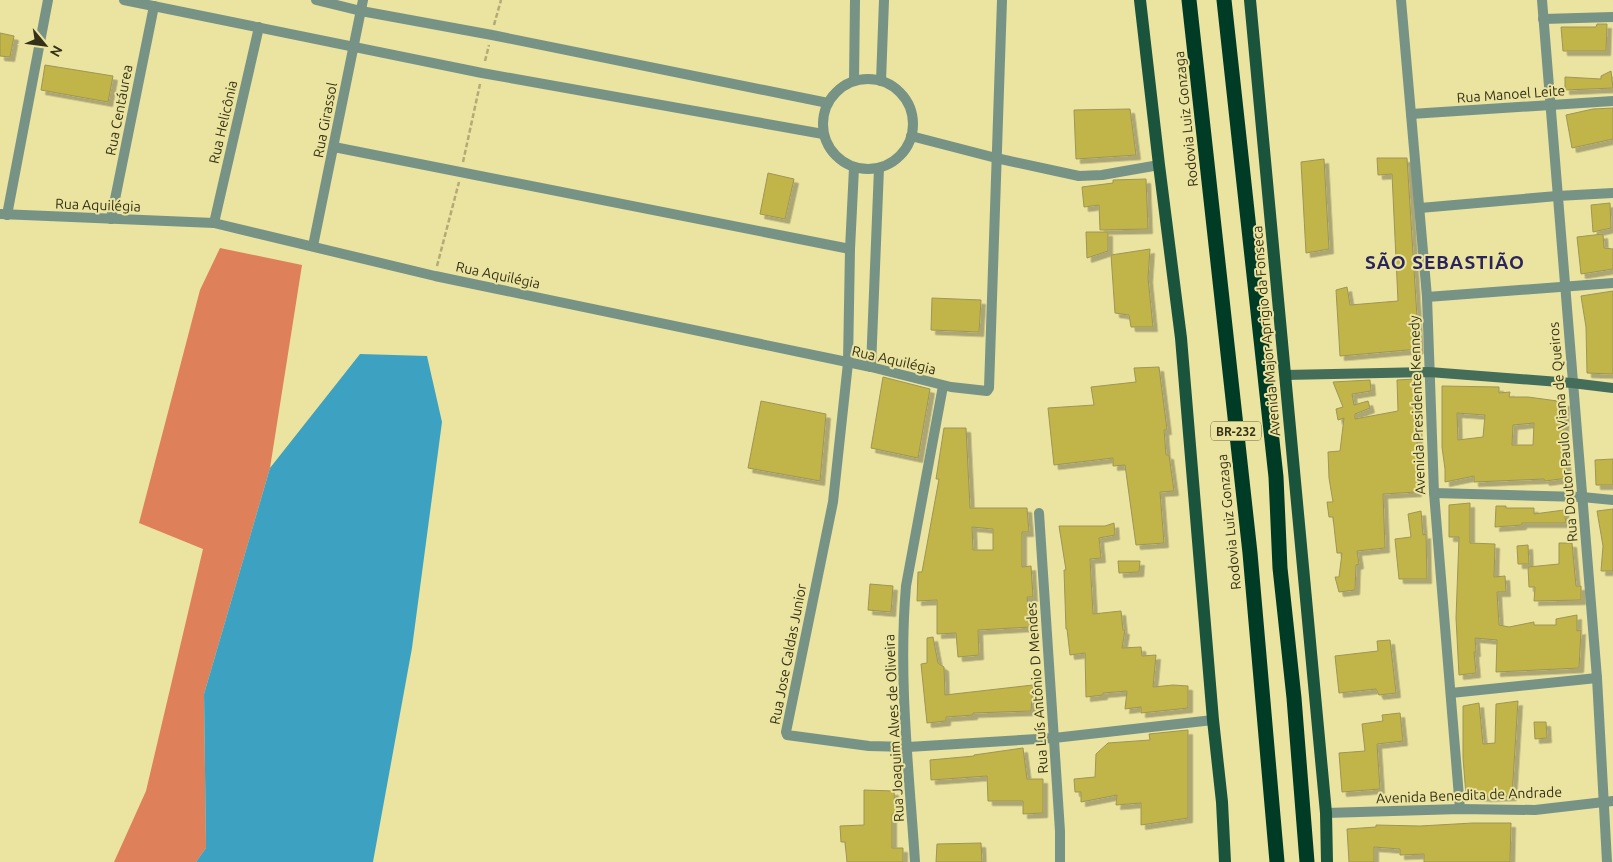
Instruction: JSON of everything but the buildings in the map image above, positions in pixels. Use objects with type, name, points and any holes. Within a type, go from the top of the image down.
[{"type":"highway","name":"Rodovia Luiz Gonzaga","points":[[1189,0],[1250,553],[1277,862]]},
{"type":"highway","name":"BR-232","points":[[1224,0],[1276,476],[1280,568],[1294,708],[1306,862]]},
{"type":"main road","points":[[1140,0],[1158,165],[1181,338],[1226,862]]},
{"type":"main road","name":"Avenida Major Aprigio da Fonseca","points":[[1250,0],[1326,814],[1327,862]]},
{"type":"main road","points":[[1285,375],[1429,372],[1613,388]]},
{"type":"street","points":[[3,215],[48,0]]},
{"type":"street","points":[[124,0],[482,73],[823,134]]},
{"type":"street","points":[[316,0],[362,5],[492,34],[828,103]]},
{"type":"street","points":[[854,81],[855,0]]},
{"type":"street","points":[[881,81],[884,0]]},
{"type":"street","points":[[996,158],[1002,0]]},
{"type":"street","name":"Avenida Presidente Kennedy","points":[[1401,0],[1427,297],[1434,493],[1460,809]]},
{"type":"street","name":"Rua Doutor Paulo Viana de Queiros","points":[[1542,0],[1549,106],[1566,286],[1572,383],[1608,801],[1607,862]]},
{"type":"street","name":"Rua Girassol","points":[[314,246],[362,5]]},
{"type":"street","name":"Rua Centáurea","points":[[111,219],[154,6]]},
{"type":"street","points":[[1543,20],[1613,17]]},
{"type":"street","name":"Rua Helicônia","points":[[214,223],[259,27]]},
{"type":"street","points":[[868,79],[881,81],[894,87],[904,97],[910,109],[913,123],[911,136],[904,150],[893,162],[879,168],[867,170],[854,168],[843,163],[827,145],[822,123],[828,103],[835,93],[854,81],[868,79]]},
{"type":"street","name":"Rua Manoel Leite","points":[[1411,114],[1613,101]]},
{"type":"street","points":[[911,136],[996,158],[1089,177],[1158,165]]},
{"type":"street","points":[[334,146],[461,173],[850,249]]},
{"type":"street","name":"Rua Aquilégia","points":[[3,215],[214,223],[435,276],[871,367],[943,386],[986,391],[989,388],[996,158]]},
{"type":"street","points":[[848,363],[850,249],[854,168]]},
{"type":"street","points":[[871,367],[879,168]]},
{"type":"street","points":[[1420,208],[1613,193]]},
{"type":"street","points":[[1427,297],[1613,283]]},
{"type":"street","name":"Rua Jose Caldas Junior","points":[[848,363],[833,502],[786,734],[869,746],[908,747],[1054,738],[1213,720]]},
{"type":"street","name":"Rua Joaquim Alves de Oliveira","points":[[916,862],[902,654],[906,586],[943,386]]},
{"type":"street","points":[[1434,493],[1582,497],[1613,500]]},
{"type":"street","name":"Rua Luís Antônio D Mendes","points":[[1039,513],[1060,862]]},
{"type":"street","points":[[1451,693],[1598,678]]},
{"type":"street","name":"Avenida Benedita de Andrade","points":[[1326,814],[1460,809],[1535,810],[1608,801]]},
{"type":"path","points":[[435,276],[461,173],[482,73],[501,0]]},
{"type":"shaded area","points":[[220,248],[302,265],[270,468],[204,694],[206,848],[196,862],[114,862],[146,791],[203,549],[139,523],[200,290]]},
{"type":"water","points":[[360,354],[427,356],[442,422],[412,648],[373,862],[196,862],[206,848],[204,694],[270,468]]},
{"type":"district","name":"SÃO SEBASTIÃO","points":[[1445,262]]}]
